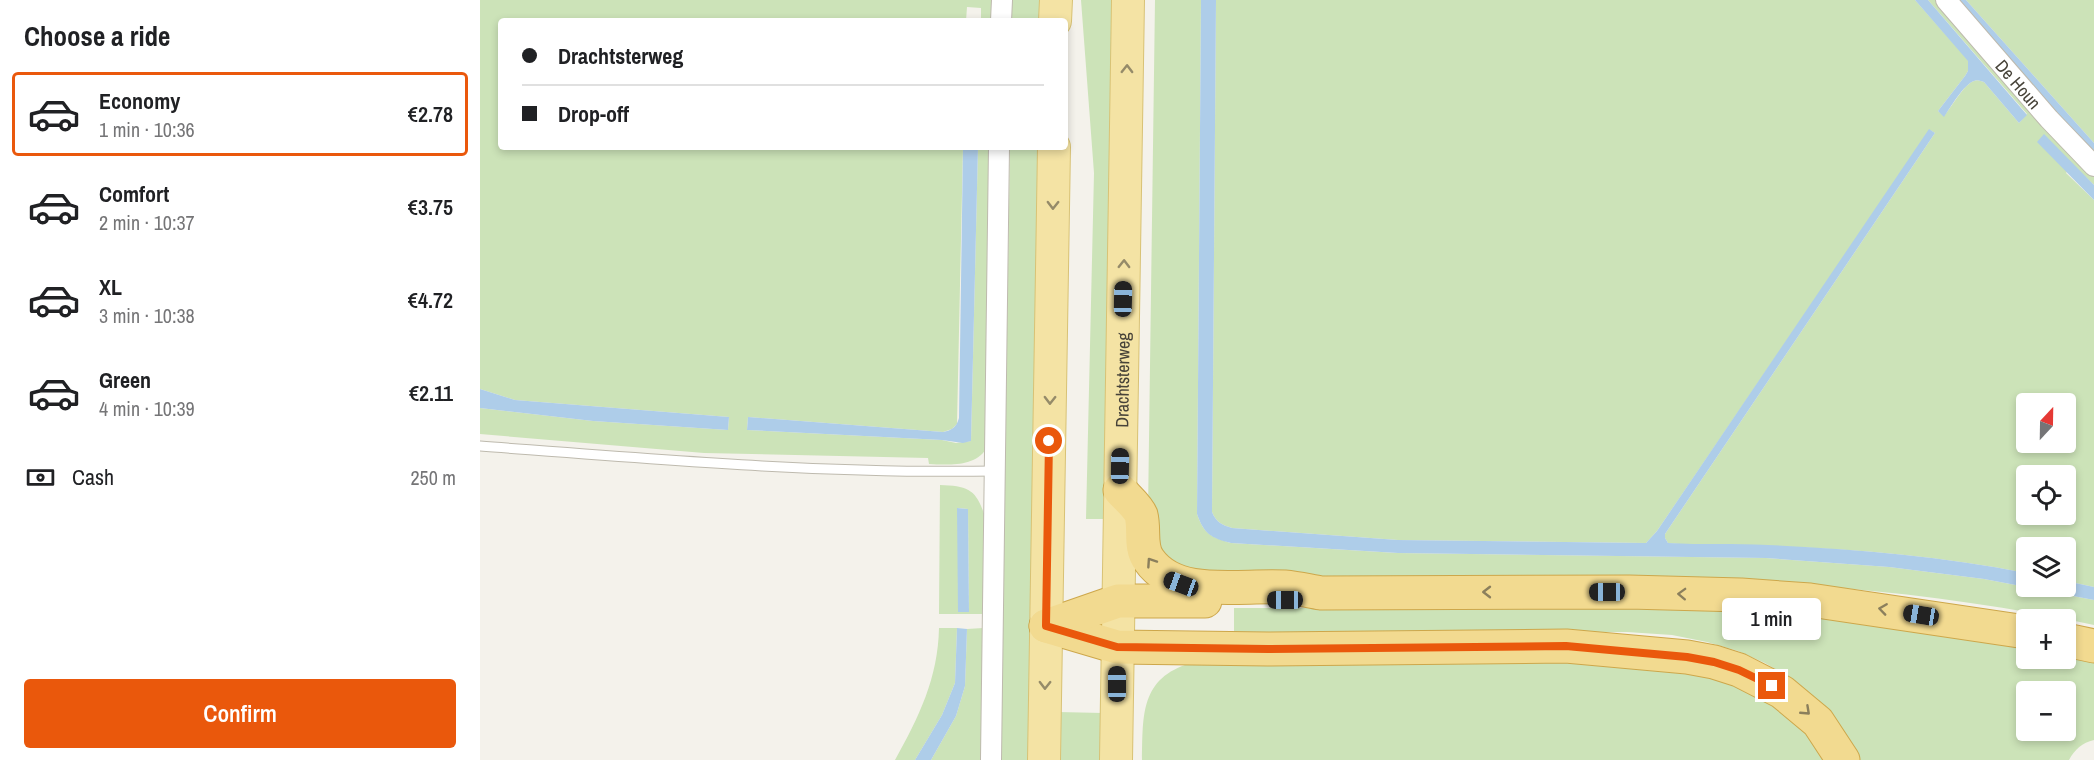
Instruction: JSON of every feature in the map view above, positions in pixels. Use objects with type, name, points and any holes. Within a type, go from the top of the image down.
[{"type":"highway","points":[[1120,490],[1141,514],[1141,538],[1147,558],[1167,578],[1181,584],[1203,587],[1285,587],[1321,593],[1606,592],[1741,595],[1834,603],[2016,630]]},
{"type":"highway","points":[[1046,626],[1118,601],[1285,600],[1321,593]]},
{"type":"highway","points":[[1046,626],[1117,647],[1268,649],[1566,646],[1687,657],[1739,670],[1782,692],[1818,722],[1844,760]]},
{"type":"highway","points":[[2076,642],[2094,646]]},
{"type":"main road","points":[[1055,18],[1056,0]]},
{"type":"main road","name":"Drachtsterweg","points":[[1116,760],[1128,0]]},
{"type":"main road","points":[[1044,760],[1054,150]]},
{"type":"street","points":[[1001,18],[1002,0]]},
{"type":"street","name":"De Houn","points":[[1946,0],[2094,166]]},
{"type":"street","points":[[991,760],[999,150]]},
{"type":"lane","points":[[480,446],[717,464],[904,472],[995,471]]},
{"type":"green space","points":[[480,0],[993,0],[992,18],[981,18],[981,8],[967,7],[966,18],[498,18],[498,150],[963,150],[957,424],[952,429],[943,432],[748,417],[747,430],[942,440],[956,443],[971,441],[978,150],[990,150],[986,449],[981,455],[960,464],[929,464],[928,458],[704,453],[480,434],[480,408],[593,421],[728,430],[729,417],[515,400],[480,389]]},
{"type":"green space","points":[[1012,0],[1039,0],[1040,18],[1011,18]]},
{"type":"green space","points":[[1081,0],[1114,0],[1106,519],[1086,519],[1094,173]]},
{"type":"green space","points":[[1155,0],[1201,0],[1197,514],[1202,526],[1209,534],[1231,543],[1397,553],[1766,558],[1889,567],[2016,585],[2016,597],[2076,597],[2094,600],[2094,625],[2076,621],[2076,609],[2016,610],[1873,591],[1739,581],[1206,579],[1184,572],[1158,547],[1148,513]]},
{"type":"green space","points":[[1216,0],[1915,0],[1968,60],[1968,71],[1938,111],[1944,116],[1966,87],[1978,80],[1984,82],[2019,123],[2027,114],[1928,0],[1939,0],[2094,173],[2094,185],[2073,165],[2066,173],[2094,200],[2094,587],[2076,583],[2076,537],[2016,537],[2016,571],[1897,554],[1810,548],[1679,544],[1668,543],[1665,538],[1665,534],[1935,133],[1930,130],[1657,531],[1646,543],[1398,540],[1232,528],[1225,526],[1215,518],[1212,512]]},
{"type":"green space","points":[[1966,0],[2094,0],[2094,143]]},
{"type":"green space","points":[[1010,150],[1040,150],[1030,760],[1000,760]]},
{"type":"green space","points":[[940,485],[959,487],[971,492],[979,502],[986,520],[983,614],[939,614]],"holes":[[[958,508],[968,509],[969,612],[958,611]]]},
{"type":"green space","points":[[1690,607],[1801,613],[2016,639],[2016,669],[2076,669],[2076,650],[2094,654],[2094,740],[2079,747],[2069,760],[1856,760],[1789,677],[1738,651],[1672,635],[1627,632],[1234,634],[1234,608]]},
{"type":"green space","points":[[939,628],[957,628],[955,683],[942,715],[915,760],[895,760],[926,697],[935,664]]},
{"type":"green space","points":[[983,628],[982,760],[931,760],[956,716],[965,686],[967,629]]},
{"type":"green space","points":[[1563,660],[1718,675],[1782,706],[1830,760],[1142,760],[1144,713],[1153,688],[1174,670],[1191,663]]},
{"type":"green space","points":[[1058,712],[1103,713],[1102,760],[1057,760]]},
{"type":"water","points":[[1201,0],[1216,0],[1212,512],[1220,523],[1232,528],[1398,540],[1646,543],[1657,531],[1929,129],[1935,133],[1665,534],[1665,538],[1668,543],[1756,544],[1898,554],[1962,562],[2016,571],[2016,585],[1889,567],[1766,558],[1398,553],[1231,543],[1209,534],[1202,526],[1197,514]]},
{"type":"water","points":[[1915,0],[1928,0],[2027,115],[2019,123],[1984,82],[1978,80],[1966,87],[1944,117],[1938,111],[1968,71],[1968,61]]},
{"type":"water","points":[[1957,0],[1966,0],[2094,143],[2094,154]]},
{"type":"water","points":[[2044,134],[2094,185],[2094,200],[2037,142]]},
{"type":"water","points":[[963,150],[978,150],[971,441],[963,443],[747,430],[748,417],[943,432],[955,426],[959,418]]},
{"type":"water","points":[[480,389],[515,400],[729,417],[728,430],[593,421],[480,408]]},
{"type":"water","points":[[957,508],[968,509],[969,612],[958,612]]},
{"type":"water","points":[[2076,583],[2094,587],[2094,600],[2076,597]]},
{"type":"water","points":[[957,628],[967,629],[965,686],[956,716],[931,760],[915,760],[942,715],[955,683]]},
{"type":"route","points":[[1049,441],[1046,626],[1117,647],[1268,649],[1566,646],[1687,657],[1714,662],[1739,670],[1772,686]]}]
